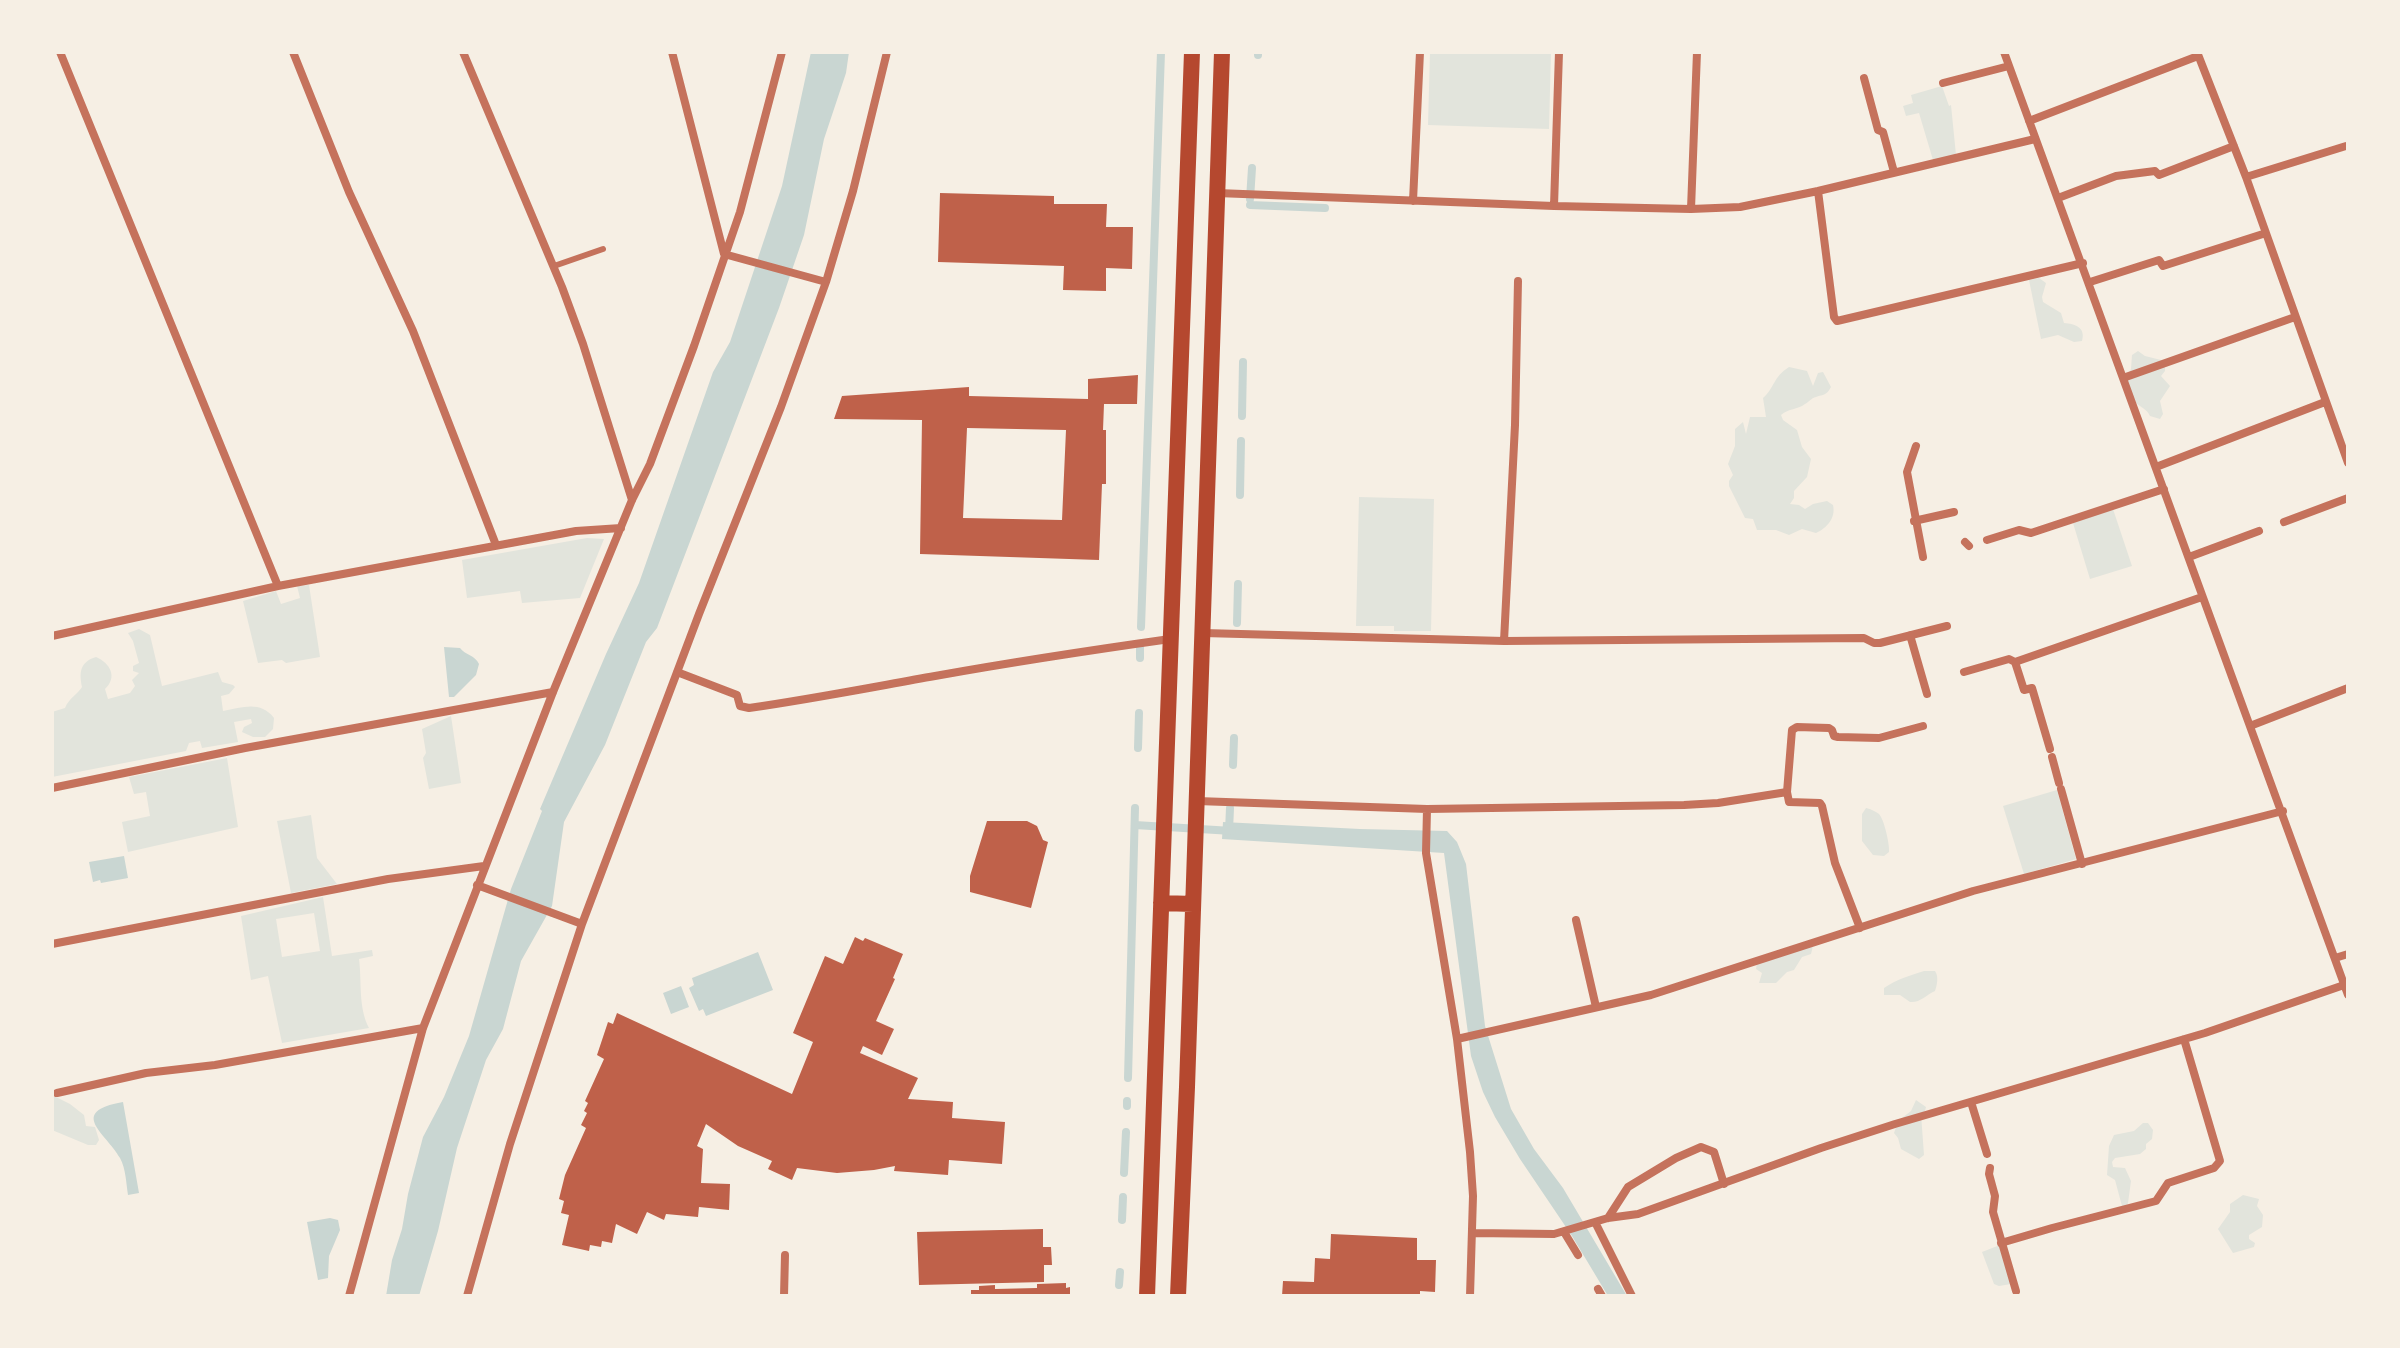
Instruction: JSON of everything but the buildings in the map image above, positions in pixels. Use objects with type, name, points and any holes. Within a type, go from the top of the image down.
[{"type":"main road","points":[[1147,1296],[1192,52]]},
{"type":"main road","points":[[1178,1296],[1222,52]]},
{"type":"main road","points":[[1161,903],[1193,904]]},
{"type":"street","points":[[60,52],[278,586]]},
{"type":"street","points":[[293,52],[349,192],[413,331],[496,545]]},
{"type":"street","points":[[463,52],[554,266],[583,344],[632,500]]},
{"type":"street","points":[[672,52],[724,254]]},
{"type":"street","points":[[349,1296],[423,1028],[553,692],[632,500],[650,464],[694,346],[740,212],[782,52]]},
{"type":"street","points":[[467,1296],[510,1144],[582,924],[826,282],[853,191],[887,52]]},
{"type":"street","points":[[1413,201],[1420,52]]},
{"type":"street","points":[[1554,206],[1559,52]]},
{"type":"street","points":[[1691,209],[1697,52]]},
{"type":"street","points":[[2004,52],[2348,995]]},
{"type":"street","points":[[2029,121],[2197,54],[2246,177],[2348,463]]},
{"type":"street","points":[[1943,83],[2009,66]]},
{"type":"street","points":[[1864,78],[1878,130],[1883,132],[1894,172]]},
{"type":"street","points":[[1217,193],[1554,206],[1740,207],[2035,139]]},
{"type":"street","points":[[2058,198],[2116,176],[2155,171],[2159,175],[2234,146]]},
{"type":"street","points":[[2246,177],[2346,146]]},
{"type":"street","points":[[1818,191],[1837,321],[2083,263]]},
{"type":"street","points":[[2090,282],[2159,260],[2163,266],[2266,233]]},
{"type":"street","points":[[724,254],[826,282]]},
{"type":"street","points":[[1504,641],[1515,425],[1518,281]]},
{"type":"street","points":[[2123,378],[2295,317]]},
{"type":"street","points":[[2156,467],[2325,402]]},
{"type":"street","points":[[1916,446],[1907,472],[1923,557]]},
{"type":"street","points":[[1987,540],[2019,530],[2031,533],[2164,489]]},
{"type":"street","points":[[2284,522],[2348,498]]},
{"type":"street","points":[[1914,521],[1954,512]]},
{"type":"street","points":[[52,636],[278,586],[576,531],[621,528]]},
{"type":"street","points":[[2189,557],[2259,531]]},
{"type":"street","points":[[2015,662],[2202,597]]},
{"type":"street","points":[[1202,633],[1504,641],[1864,638],[1880,643],[1947,626]]},
{"type":"street","points":[[1910,635],[1927,694]]},
{"type":"street","points":[[677,672],[737,695],[740,706],[749,708],[1170,639]]},
{"type":"street","points":[[1964,672],[2009,659],[2015,662],[2024,690],[2032,688],[2082,864]]},
{"type":"street","points":[[2250,726],[2348,688]]},
{"type":"street","points":[[52,788],[245,748],[553,692]]},
{"type":"street","points":[[1860,928],[1835,863],[1822,806],[1820,803],[1791,804],[1787,792],[1792,730],[1831,728],[1834,736],[1850,739],[1879,738],[1923,726]]},
{"type":"street","points":[[1197,806],[1427,809],[1684,805],[1787,792]]},
{"type":"street","points":[[1427,809],[1426,853],[1462,1037],[1473,1233],[1470,1296]]},
{"type":"street","points":[[1462,1037],[1651,995],[1973,891],[2283,811]]},
{"type":"street","points":[[52,944],[388,879],[484,866]]},
{"type":"street","points":[[477,885],[582,924]]},
{"type":"street","points":[[1576,920],[1596,1007]]},
{"type":"street","points":[[2335,958],[2348,954]]},
{"type":"street","points":[[1473,1233],[1566,1231],[1608,1218],[1638,1214],[1821,1148],[2184,1039],[2344,985]]},
{"type":"street","points":[[57,1093],[158,1071],[215,1065],[423,1028]]},
{"type":"street","points":[[2001,1243],[2156,1201],[2168,1183],[2214,1168],[2220,1161],[2184,1039]]},
{"type":"street","points":[[1971,1102],[1987,1154]]},
{"type":"street","points":[[1608,1218],[1628,1187],[1701,1147],[1714,1152],[1724,1184]]},
{"type":"street","points":[[1990,1168],[1995,1196],[1993,1212],[2016,1291]]},
{"type":"street","points":[[1591,1223],[1632,1296]]},
{"type":"street","points":[[1566,1231],[1578,1255]]},
{"type":"street","points":[[784,1296],[785,1255]]},
{"type":"lane","points":[[554,266],[603,249]]},
{"type":"shaded area","points":[[811,52],[849,52],[846,73],[824,139],[804,235],[657,628],[646,642],[605,745],[564,822],[552,906],[521,961],[503,1029],[486,1060],[457,1148],[419,1296],[386,1296],[423,1137],[444,1097],[469,1036],[511,889],[542,811],[540,809],[639,583],[713,372],[730,342],[782,186]]},
{"type":"shaded area","points":[[1430,52],[1551,52],[1549,129],[1428,125]]},
{"type":"shaded area","points":[[1942,86],[1951,105],[1956,155],[1933,160],[1919,113],[1906,116],[1903,106],[1913,103],[1911,95]]},
{"type":"shaded area","points":[[2039,278],[2046,283],[2043,302],[2061,313],[2064,323],[2081,329],[2082,341],[2074,342],[2058,335],[2041,339],[2029,280]]},
{"type":"shaded area","points":[[2138,351],[2165,361],[2165,371],[2161,376],[2170,386],[2160,401],[2163,414],[2160,419],[2150,416],[2130,393],[2127,376],[2132,355]]},
{"type":"shaded area","points":[[1789,367],[1807,371],[1813,386],[1818,373],[1823,372],[1831,387],[1825,394],[1781,415],[1797,430],[1802,447],[1811,459],[1807,477],[1794,491],[1790,504],[1805,509],[1827,501],[1833,505],[1830,522],[1816,533],[1802,529],[1789,535],[1776,530],[1757,530],[1753,519],[1745,518],[1729,486],[1733,475],[1728,464],[1735,446],[1735,429],[1743,422],[1746,434],[1750,417],[1766,417],[1763,398]]},
{"type":"shaded area","points":[[1359,497],[1434,499],[1431,631],[1394,631],[1394,626],[1356,626]]},
{"type":"shaded area","points":[[2113,509],[2132,566],[2090,579],[2073,523]]},
{"type":"shaded area","points":[[587,538],[604,539],[580,598],[522,603],[520,591],[467,598],[462,560]]},
{"type":"shaded area","points":[[309,585],[320,657],[286,663],[282,660],[258,663],[243,601],[276,591],[281,604],[300,598],[297,586]]},
{"type":"shaded area","points":[[139,629],[150,635],[162,686],[218,672],[222,682],[235,687],[229,694],[221,696],[223,711],[250,707],[263,709],[274,718],[273,729],[265,737],[253,737],[242,732],[252,723],[251,719],[234,722],[238,742],[202,748],[200,741],[189,743],[186,751],[52,777],[52,712],[65,708],[80,690],[82,668],[96,657],[111,671],[111,680],[105,689],[108,699],[130,693],[135,686],[132,680],[139,673],[133,671],[133,666],[139,663],[128,633]]},
{"type":"shaded area","points":[[444,647],[460,648],[479,664],[476,675],[454,697],[449,697]]},
{"type":"shaded area","points":[[451,716],[461,783],[429,789],[422,729]]},
{"type":"shaded area","points":[[227,758],[238,827],[128,852],[122,822],[150,816],[146,792],[134,794],[129,777]]},
{"type":"shaded area","points":[[2057,790],[2076,859],[2024,874],[2003,806]]},
{"type":"shaded area","points":[[1866,808],[1878,813],[1883,821],[1889,849],[1884,856],[1873,855],[1862,841],[1862,814]]},
{"type":"shaded area","points":[[311,815],[317,858],[337,884],[291,893],[277,821]]},
{"type":"shaded area","points":[[1223,822],[1447,831],[1457,842],[1466,864],[1485,1026],[1511,1109],[1534,1149],[1563,1188],[1627,1296],[1608,1296],[1520,1159],[1483,1092],[1471,1056],[1444,853],[1222,839]]},
{"type":"shaded area","points":[[124,856],[128,878],[93,882],[89,862]]},
{"type":"shaded area","points":[[323,897],[332,956],[372,950],[373,956],[359,959],[362,1003],[369,1028],[282,1043],[268,976],[251,980],[241,916]],"holes":[[[314,913],[320,951],[282,957],[276,919]]]},
{"type":"shaded area","points":[[1813,946],[1811,954],[1802,957],[1794,970],[1787,972],[1776,983],[1759,983],[1762,973],[1756,969],[1757,963]]},
{"type":"shaded area","points":[[758,952],[773,990],[706,1016],[703,1009],[699,1011],[689,988],[694,985],[692,978]]},
{"type":"shaded area","points":[[1924,971],[1935,971],[1935,991],[1910,1002],[1900,995],[1884,995],[1884,988],[1889,985]]},
{"type":"shaded area","points":[[681,986],[689,1007],[671,1014],[663,993]]},
{"type":"shaded area","points":[[52,1095],[84,1115],[86,1126],[95,1127],[99,1140],[96,1145],[88,1145],[52,1130]]},
{"type":"shaded area","points":[[1916,1100],[1926,1107],[1921,1114],[1924,1155],[1919,1159],[1901,1149],[1894,1133],[1898,1121],[1911,1111]]},
{"type":"shaded area","points":[[123,1102],[139,1193],[128,1195],[122,1162],[100,1132],[94,1118],[97,1111],[106,1106]]},
{"type":"shaded area","points":[[2143,1123],[2148,1123],[2153,1130],[2146,1149],[2140,1154],[2115,1158],[2112,1162],[2113,1167],[2125,1168],[2131,1181],[2127,1206],[2122,1206],[2115,1180],[2107,1175],[2109,1146],[2114,1135],[2134,1131]]},
{"type":"shaded area","points":[[2243,1195],[2259,1199],[2257,1206],[2263,1215],[2262,1227],[2249,1235],[2255,1243],[2254,1247],[2233,1253],[2218,1229],[2230,1212],[2230,1204]]},
{"type":"shaded area","points":[[330,1218],[338,1220],[340,1230],[329,1256],[328,1278],[318,1280],[307,1222]]},
{"type":"shaded area","points":[[2000,1245],[2011,1284],[1999,1286],[1994,1284],[1982,1252]]},
{"type":"waterway","points":[[1141,627],[1161,52]]},
{"type":"waterway","points":[[1250,199],[1252,168]]},
{"type":"waterway","points":[[1250,205],[1325,208]]},
{"type":"waterway","points":[[1242,416],[1243,362]]},
{"type":"waterway","points":[[1240,495],[1241,441]]},
{"type":"waterway","points":[[1237,623],[1238,584]]},
{"type":"waterway","points":[[1140,647],[1140,658]]},
{"type":"waterway","points":[[1138,748],[1139,713]]},
{"type":"waterway","points":[[1233,765],[1234,738]]},
{"type":"waterway","points":[[1128,1078],[1135,808]]},
{"type":"waterway","points":[[1229,831],[1230,808]]},
{"type":"waterway","points":[[1135,825],[1232,831]]},
{"type":"waterway","points":[[1127,1101],[1127,1106]]},
{"type":"waterway","points":[[1124,1173],[1126,1132]]},
{"type":"waterway","points":[[1122,1220],[1123,1197]]},
{"type":"waterway","points":[[1119,1285],[1120,1272]]}]
